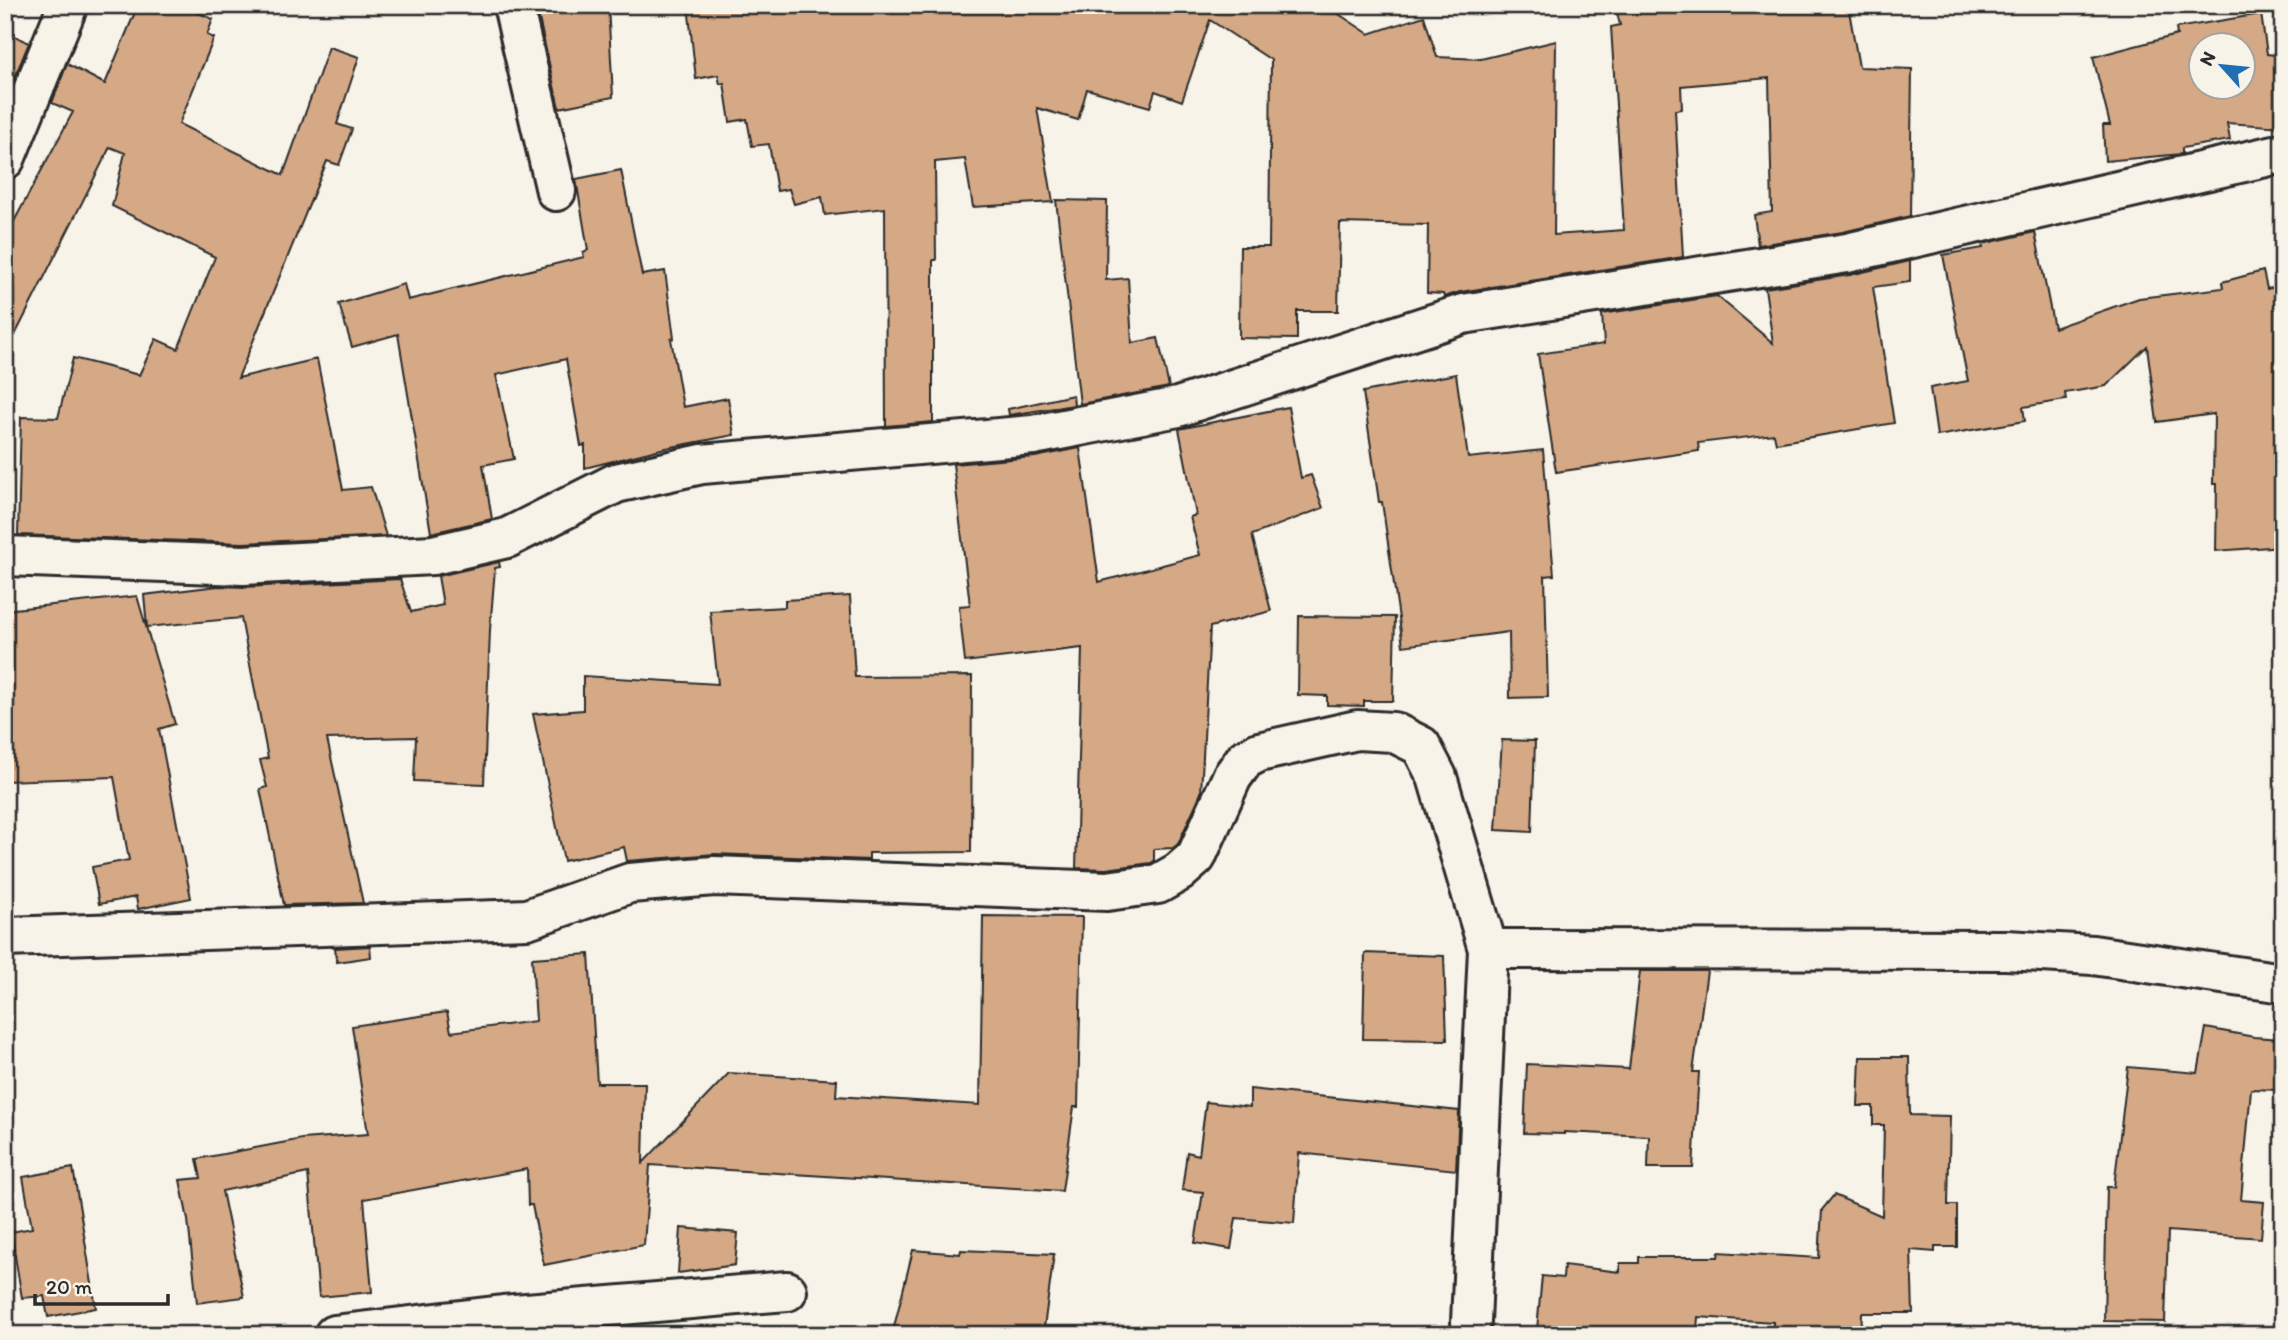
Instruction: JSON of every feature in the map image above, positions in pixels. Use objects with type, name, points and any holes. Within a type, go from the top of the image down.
[{"type":"street","points":[[5,159],[68,5]]},
{"type":"street","points":[[513,5],[556,191]]},
{"type":"street","points":[[5,556],[243,565],[433,555],[507,538],[616,483],[702,464],[1033,435],[1165,410],[1463,314],[1847,253],[2283,153]]},
{"type":"street","points":[[5,937],[527,919],[630,883],[714,876],[1107,891],[1158,884],[1179,872],[1196,857],[1232,777],[1245,759],[1259,752],[1357,730],[1392,732],[1421,746],[1437,777],[1488,949],[1471,1322]]},
{"type":"street","points":[[1488,949],[2006,950],[2092,955],[2283,983]]},
{"type":"street","points":[[334,1335],[503,1315],[787,1291]]},
{"type":"building","points":[[138,5],[180,5],[213,19],[207,35],[214,38],[179,124],[283,175],[329,47],[359,57],[337,124],[352,129],[339,165],[327,161],[238,378],[317,359],[343,490],[371,487],[386,536],[243,543],[18,535],[21,417],[58,418],[73,358],[139,375],[156,339],[178,349],[215,257],[112,206],[125,153],[110,147],[5,355],[5,238],[73,112],[52,103],[67,64],[105,84]]},
{"type":"building","points":[[536,5],[608,5],[613,97],[559,108]]},
{"type":"building","points":[[688,5],[1325,5],[1369,34],[1424,16],[1437,57],[1481,59],[1556,41],[1554,235],[1624,230],[1611,27],[1620,25],[1615,5],[1848,5],[1859,67],[1912,69],[1910,216],[1843,232],[1758,245],[1754,215],[1772,212],[1769,78],[1681,86],[1682,109],[1675,110],[1683,257],[1460,292],[1444,297],[1443,294],[1427,293],[1428,225],[1340,223],[1338,311],[1297,311],[1297,339],[1239,338],[1240,247],[1269,247],[1271,60],[1210,20],[1182,101],[1155,91],[1150,107],[1087,89],[1078,120],[1037,108],[1053,202],[973,207],[965,159],[935,162],[933,422],[886,426],[885,208],[825,215],[822,197],[794,204],[789,189],[777,191],[769,144],[752,146],[747,119],[730,122],[724,83],[720,84],[718,75],[696,79]]},
{"type":"building","points":[[2261,14],[2267,54],[2283,56],[2283,127],[2227,123],[2230,140],[2182,148],[2182,154],[2105,161],[2103,125],[2110,125],[2093,57],[2177,35],[2176,28]]},
{"type":"building","points":[[5,31],[29,43],[11,86],[5,83]]},
{"type":"building","points":[[621,170],[642,275],[665,271],[674,338],[671,339],[683,407],[728,398],[734,435],[661,449],[585,468],[585,445],[581,446],[566,359],[496,375],[514,459],[483,465],[492,519],[431,533],[398,334],[352,347],[339,304],[404,284],[408,300],[584,257],[583,252],[588,250],[576,179]]},
{"type":"building","points":[[1056,200],[1107,201],[1106,280],[1128,278],[1132,343],[1158,338],[1169,387],[1080,404]]},
{"type":"building","points":[[2035,232],[2054,328],[2139,298],[2223,288],[2222,282],[2263,271],[2267,289],[2283,285],[2283,546],[2216,551],[2214,414],[2157,422],[2147,346],[2106,386],[2065,393],[2066,400],[2023,407],[2025,421],[1937,436],[1930,388],[1968,381],[1943,255],[1983,248],[1982,244]]},
{"type":"building","points":[[1910,261],[1910,282],[1873,287],[1894,423],[1776,443],[1774,434],[1698,443],[1699,451],[1556,472],[1538,354],[1604,344],[1602,314],[1717,296],[1773,343],[1765,288],[1850,275]]},
{"type":"building","points":[[1456,374],[1468,458],[1543,450],[1554,575],[1545,576],[1548,697],[1510,698],[1509,632],[1403,646],[1363,392]]},
{"type":"building","points":[[1073,395],[1074,405],[1009,415],[1008,409]]},
{"type":"building","points":[[1288,407],[1301,478],[1311,475],[1323,508],[1252,535],[1271,611],[1210,627],[1201,793],[1178,844],[1173,848],[1154,849],[1154,861],[1151,863],[1106,869],[1076,868],[1082,648],[965,662],[959,606],[970,605],[953,464],[1035,457],[1080,448],[1099,582],[1200,555],[1190,517],[1196,515],[1179,429]]},
{"type":"building","points":[[499,562],[500,567],[495,568],[490,630],[484,784],[414,781],[416,737],[327,739],[363,903],[284,905],[260,789],[267,787],[260,760],[268,758],[241,618],[147,627],[144,595],[218,586],[400,579],[411,612],[443,605],[438,576]]},
{"type":"building","points":[[137,596],[175,724],[159,729],[191,898],[138,909],[136,897],[99,904],[92,867],[129,860],[114,777],[5,781],[5,610]]},
{"type":"building","points":[[850,596],[855,677],[972,676],[971,852],[869,853],[869,860],[715,854],[627,861],[624,847],[564,861],[533,714],[583,710],[583,676],[718,684],[710,611],[785,607],[785,600]]},
{"type":"building","points":[[1299,616],[1395,617],[1393,701],[1364,701],[1364,706],[1327,705],[1327,696],[1298,695]]},
{"type":"building","points":[[1502,740],[1535,741],[1532,832],[1496,830]]},
{"type":"building","points":[[983,916],[1082,917],[1078,1107],[1074,1107],[1062,1191],[650,1165],[644,1245],[544,1265],[532,1205],[528,1205],[527,1169],[364,1199],[372,1292],[319,1297],[308,1173],[222,1191],[244,1297],[197,1303],[188,1220],[180,1180],[201,1178],[197,1159],[302,1139],[368,1134],[352,1026],[447,1012],[451,1032],[536,1021],[532,958],[589,954],[597,1083],[645,1083],[643,1163],[729,1073],[837,1080],[836,1096],[980,1105]]},
{"type":"building","points":[[370,946],[371,957],[337,962],[335,948]]},
{"type":"building","points":[[1365,953],[1444,956],[1447,1040],[1363,1039]]},
{"type":"building","points":[[1640,971],[1707,971],[1693,1072],[1699,1072],[1693,1168],[1648,1168],[1649,1136],[1524,1133],[1527,1064],[1629,1069]]},
{"type":"building","points":[[2206,1028],[2280,1039],[2277,1090],[2251,1089],[2241,1200],[2264,1202],[2261,1238],[2168,1231],[2165,1322],[2104,1321],[2107,1187],[2114,1187],[2128,1067],[2198,1073]]},
{"type":"building","points":[[1860,1057],[1909,1057],[1910,1115],[1950,1116],[1948,1205],[1957,1205],[1957,1247],[1935,1247],[1935,1252],[1911,1250],[1913,1313],[1862,1313],[1861,1335],[1821,1332],[1821,1335],[1773,1335],[1773,1322],[1698,1317],[1697,1330],[1537,1329],[1542,1276],[1563,1278],[1564,1265],[1620,1272],[1620,1263],[1639,1263],[1639,1257],[1718,1257],[1719,1252],[1819,1258],[1822,1210],[1834,1195],[1882,1216],[1884,1125],[1873,1125],[1873,1106],[1858,1106]]},
{"type":"building","points":[[1250,1089],[1459,1111],[1456,1170],[1299,1153],[1294,1223],[1236,1218],[1231,1249],[1195,1243],[1203,1192],[1182,1190],[1187,1152],[1199,1155],[1206,1102],[1250,1107]]},
{"type":"building","points":[[73,1168],[96,1308],[48,1317],[44,1296],[22,1298],[11,1232],[32,1228],[23,1177]]},
{"type":"building","points":[[681,1228],[738,1233],[735,1265],[678,1273]]},
{"type":"building","points":[[913,1250],[960,1254],[961,1250],[1054,1254],[1043,1335],[892,1335]]}]
